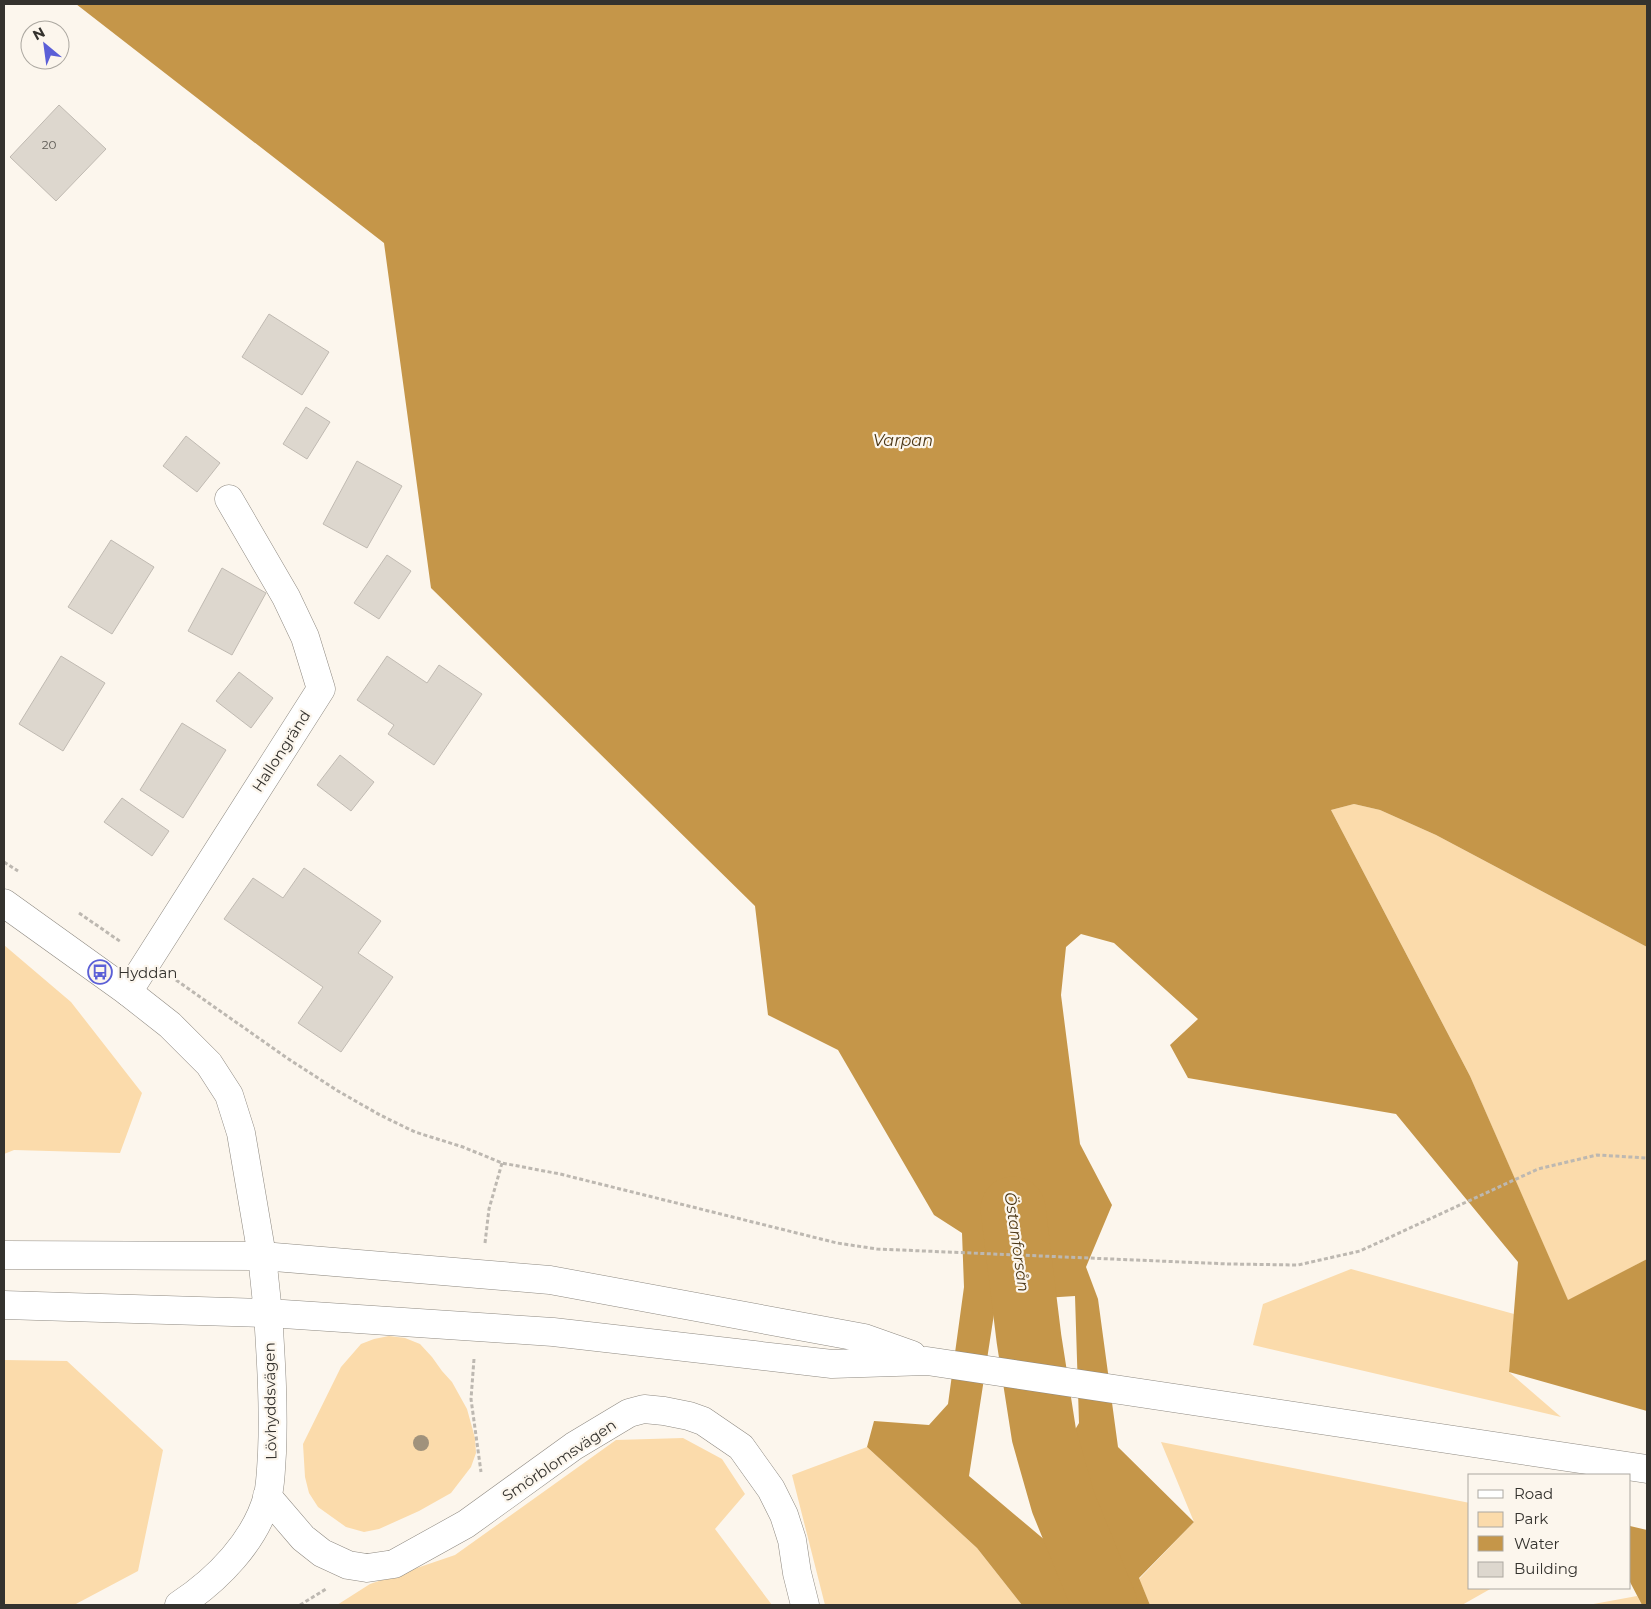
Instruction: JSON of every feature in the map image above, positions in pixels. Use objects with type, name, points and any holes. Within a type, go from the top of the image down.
[{"type":"main road","name":"Hallongränd","points":[[128,992],[321,689],[305,637],[286,597],[229,498]]},
{"type":"main road","name":"Lövhyddsvägen","points":[[4,903],[128,992],[170,1025],[209,1064],[229,1095],[240,1133],[262,1256],[268,1313],[274,1421],[270,1483],[267,1496],[253,1531],[231,1560],[192,1597],[179,1605]]},
{"type":"main road","points":[[4,1255],[262,1256],[550,1280],[864,1338],[927,1361]]},
{"type":"main road","points":[[4,1305],[268,1313],[553,1332],[832,1364],[927,1361],[1647,1469]]},
{"type":"main road","name":"Smörblomsvägen","points":[[267,1496],[303,1538],[317,1550],[348,1565],[367,1568],[394,1564],[466,1524],[574,1446],[629,1413],[644,1410],[664,1411],[689,1416],[702,1421],[741,1447],[771,1489],[784,1515],[792,1540],[797,1573],[805,1605]]},
{"type":"path","points":[[4,862],[20,873]]},
{"type":"path","points":[[76,911],[286,1058],[338,1091],[415,1132],[463,1147],[502,1163],[560,1174],[837,1243],[877,1249],[941,1252],[1229,1264],[1298,1264],[1360,1251],[1538,1169],[1597,1155],[1647,1158]]},
{"type":"path","points":[[485,1245],[489,1209],[502,1163]]},
{"type":"path","points":[[474,1357],[471,1399],[474,1426],[482,1482],[492,1505]]},
{"type":"green space","points":[[1354,804],[1380,810],[1436,835],[1647,947],[1647,1259],[1568,1301],[1470,1076],[1331,810]]},
{"type":"green space","points":[[4,945],[71,1002],[142,1093],[120,1153],[14,1150],[4,1154]]},
{"type":"green space","points":[[1351,1269],[1514,1314],[1509,1372],[1561,1417],[1253,1345],[1263,1304]]},
{"type":"green space","points":[[389,1336],[405,1338],[420,1344],[452,1382],[467,1409],[475,1438],[476,1453],[471,1467],[451,1493],[419,1511],[379,1529],[364,1532],[346,1527],[318,1507],[309,1493],[305,1477],[303,1444],[341,1367],[361,1344]]},
{"type":"green space","points":[[4,1360],[67,1361],[163,1450],[138,1571],[74,1605],[4,1605]]},
{"type":"green space","points":[[683,1438],[722,1459],[745,1494],[715,1529],[772,1605],[337,1605],[370,1584],[455,1555],[616,1440]]},
{"type":"green space","points":[[1161,1442],[1468,1503],[1468,1589],[1490,1589],[1462,1605],[1150,1605],[1139,1579],[1194,1522]]},
{"type":"green space","points":[[867,1447],[977,1548],[1022,1605],[825,1605],[792,1475]]},
{"type":"green space","points":[[1637,1596],[1642,1605],[1588,1605]]},
{"type":"water","name":"Varpan","points":[[76,4],[1647,4],[1647,947],[1436,835],[1380,810],[1354,804],[1331,810],[1470,1076],[1568,1300],[1647,1259],[1647,1411],[1509,1372],[1518,1262],[1396,1114],[1188,1078],[1170,1045],[1198,1019],[1114,943],[1081,934],[1066,947],[1061,995],[1080,1144],[1112,1205],[1086,1267],[1098,1299],[1118,1447],[1194,1522],[1139,1578],[1150,1605],[1022,1605],[977,1548],[867,1447],[874,1421],[929,1425],[948,1404],[964,1287],[962,1233],[934,1215],[838,1050],[768,1015],[755,906],[431,588],[384,243]],"holes":[[[1075,1296],[1079,1423],[1058,1458],[1059,1552],[969,1476],[996,1301]]]},
{"type":"water","points":[[1631,1526],[1647,1530],[1647,1605],[1642,1605],[1631,1584]]},
{"type":"building","points":[[59,105],[106,149],[56,201],[10,157]]},
{"type":"building","points":[[269,314],[329,352],[302,395],[242,357]]},
{"type":"building","points":[[306,407],[330,422],[307,459],[283,444]]},
{"type":"building","points":[[186,436],[220,463],[197,492],[163,466]]},
{"type":"building","points":[[357,461],[402,486],[367,548],[323,524]]},
{"type":"building","points":[[111,540],[154,567],[112,634],[68,607]]},
{"type":"building","points":[[387,555],[411,571],[379,619],[354,603]]},
{"type":"building","points":[[222,568],[266,593],[232,655],[188,631]]},
{"type":"building","points":[[61,656],[105,683],[63,751],[19,724]]},
{"type":"building","points":[[387,656],[427,683],[439,665],[482,694],[434,765],[388,734],[394,725],[357,700]]},
{"type":"building","points":[[239,672],[273,698],[251,728],[216,701]]},
{"type":"building","points":[[182,723],[226,750],[183,818],[140,790]]},
{"type":"building","points":[[340,755],[374,782],[351,811],[317,785]]},
{"type":"building","points":[[122,798],[169,831],[152,856],[104,822]]},
{"type":"building","points":[[304,868],[381,921],[358,953],[393,977],[341,1052],[298,1023],[323,987],[224,919],[253,878],[283,898]]},
{"type":"waterway","name":"Östanforsån","points":[[1013,1209],[1029,1339],[1044,1435],[1063,1502],[1105,1605]]},
{"type":"place","name":"Hyddan","points":[[100,972]]}]
